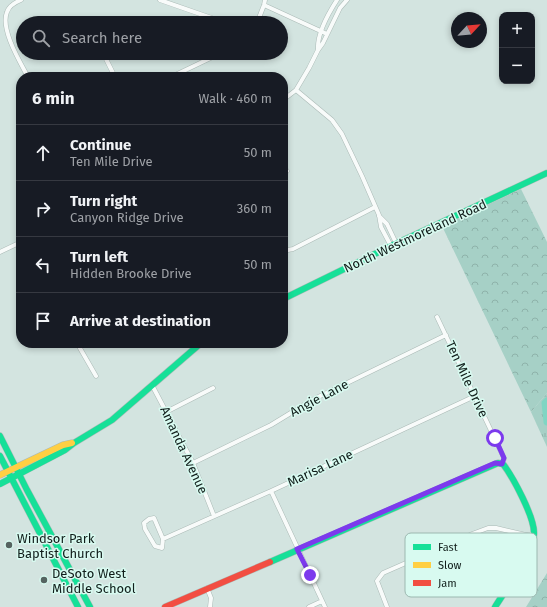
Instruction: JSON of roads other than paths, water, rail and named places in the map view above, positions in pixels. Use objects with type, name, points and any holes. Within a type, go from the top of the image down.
[{"type":"main road","name":"North Westmoreland Road","points":[[288,297],[547,173]]},
{"type":"main road","points":[[0,484],[65,450],[112,420],[195,348]]},
{"type":"main road","points":[[0,436],[90,607]]},
{"type":"main road","points":[[0,475],[63,445],[74,443]]},
{"type":"main road","points":[[0,456],[42,540],[78,607]]},
{"type":"main road","points":[[165,607],[500,463]]},
{"type":"main road","name":"Ten Mile Drive","points":[[500,463],[525,506],[534,533]]},
{"type":"main road","points":[[42,540],[52,534]]},
{"type":"main road","points":[[495,607],[501,597]]},
{"type":"street","points":[[16,53],[10,41],[5,22],[7,11],[15,3],[21,0]]},
{"type":"street","points":[[160,0],[206,16]]},
{"type":"street","points":[[260,16],[265,0]]},
{"type":"street","points":[[318,50],[317,41],[337,0]]},
{"type":"street","points":[[288,96],[296,90],[340,8],[347,0]]},
{"type":"street","points":[[264,5],[287,16]]},
{"type":"street","points":[[288,16],[327,34]]},
{"type":"street","points":[[20,60],[26,72]]},
{"type":"street","points":[[106,60],[112,72]]},
{"type":"street","points":[[181,72],[206,60]]},
{"type":"street","points":[[296,90],[332,120],[342,134],[379,215],[381,227],[394,245]]},
{"type":"street","points":[[288,250],[294,249],[375,207]]},
{"type":"street","points":[[0,252],[16,244]]},
{"type":"street","name":"Ten Mile Drive","points":[[437,316],[504,458],[500,463]]},
{"type":"street","name":"Angie Lane","points":[[193,463],[271,425],[312,400],[446,335]]},
{"type":"street","points":[[80,348],[96,376]]},
{"type":"street","name":"Amanda Avenue","points":[[152,385],[193,463],[214,516]]},
{"type":"street","points":[[166,412],[213,388]]},
{"type":"street","name":"Marisa Lane","points":[[163,539],[271,491],[475,396]]},
{"type":"street","points":[[271,491],[325,607]]},
{"type":"street","name":"Marisa Lane","points":[[154,518],[163,539],[162,548],[154,546],[145,529],[144,523],[149,519],[154,518]]},
{"type":"street","points":[[475,533],[488,528],[496,528],[517,533]]},
{"type":"street","points":[[387,607],[377,581],[383,573],[405,564]]},
{"type":"street","points":[[207,588],[211,598],[210,607]]},
{"type":"street","points":[[308,607],[322,601]]},
{"type":"waterway","points":[[547,401],[545,403],[547,422]]},
{"type":"place","name":"Windsor Park Baptist Church","points":[[9,545]]},
{"type":"place","name":"DeSoto West Middle School","points":[[44,580]]}]
